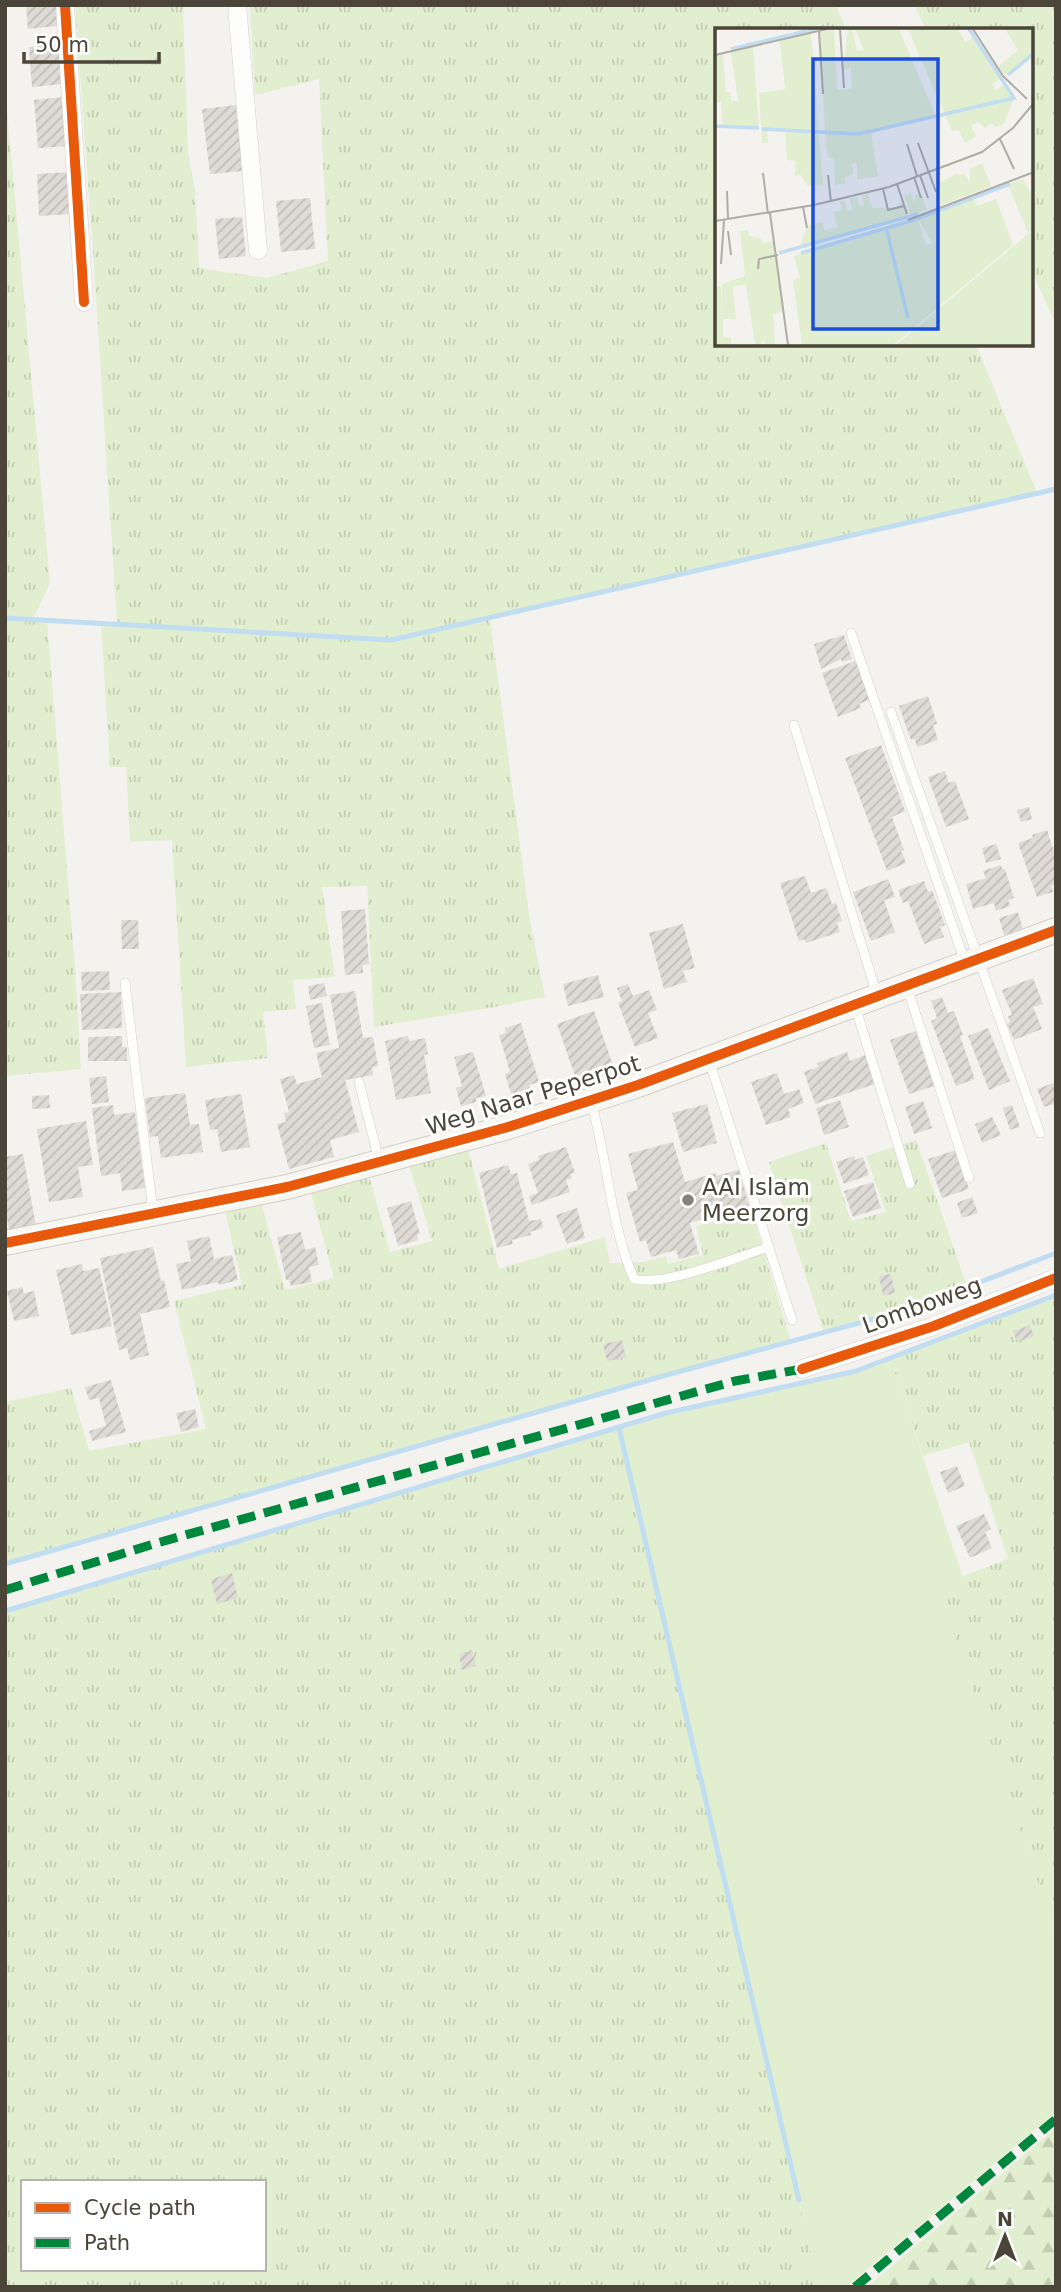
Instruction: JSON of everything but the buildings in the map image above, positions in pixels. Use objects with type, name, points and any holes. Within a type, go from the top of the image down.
[{"type":"street","points":[[65,5],[84,302]]},
{"type":"street","points":[[237,5],[258,250]]},
{"type":"street","name":"Weg Naar Peperpot","points":[[5,1243],[287,1187],[464,1140],[591,1101],[1056,930]]},
{"type":"street","name":"Lomboweg","points":[[802,1369],[934,1326],[1056,1278]]},
{"type":"lane","points":[[851,634],[972,961],[1040,1133]]},
{"type":"lane","points":[[891,712],[972,961]]},
{"type":"lane","points":[[794,725],[866,1000],[910,1184]]},
{"type":"lane","points":[[125,983],[153,1213]]},
{"type":"lane","points":[[906,986],[970,1178]]},
{"type":"lane","points":[[708,1059],[792,1320]]},
{"type":"lane","points":[[359,1082],[379,1162]]},
{"type":"lane","points":[[591,1101],[622,1246],[634,1279],[645,1282],[666,1278],[769,1247]]},
{"type":"green space","points":[[75,5],[183,5],[188,152],[195,190],[199,268],[267,278],[328,261],[319,79],[255,95],[250,5],[836,5],[845,28],[715,28],[715,346],[976,346],[1037,493],[490,618],[530,921],[545,997],[374,1027],[367,886],[322,887],[335,977],[293,980],[296,1009],[263,1012],[268,1058],[186,1067],[172,840],[130,842],[126,767],[110,767],[101,623],[117,624]]},
{"type":"green space","points":[[915,5],[1056,5],[1056,325],[1033,273],[1033,28],[925,28]]},
{"type":"green space","points":[[5,88],[50,583],[33,619],[47,620],[81,1069],[5,1076]]},
{"type":"green space","points":[[916,1140],[967,1286],[907,1310],[824,1333],[769,1162],[826,1143],[851,1221],[886,1212],[866,1156]]},
{"type":"green space","points":[[468,1148],[499,1269],[605,1237],[610,1263],[643,1262],[666,1256],[668,1264],[703,1255],[696,1226],[752,1212],[791,1342],[5,1564],[5,1402],[71,1388],[89,1451],[206,1429],[174,1301],[242,1285],[225,1211],[261,1202],[285,1290],[334,1278],[310,1190],[369,1175],[390,1252],[432,1241],[409,1164]]},
{"type":"green space","points":[[1056,1295],[1056,1936],[942,1598],[966,1587],[963,1576],[1008,1559],[969,1442],[923,1456],[890,1358]]},
{"type":"green space","points":[[890,1358],[966,1587],[942,1598],[1056,1936],[1056,2112],[846,2287],[819,2287],[619,1428],[789,1387]]},
{"type":"green space","points":[[619,1428],[819,2287],[5,2287],[5,1611]]},
{"type":"green space","points":[[1056,2128],[1056,2287],[867,2287]]},
{"type":"waterway","points":[[5,618],[391,640],[1056,489]]},
{"type":"waterway","points":[[5,1564],[663,1376],[907,1310],[1056,1253]]},
{"type":"waterway","points":[[5,1611],[666,1413],[856,1371],[1056,1295]]},
{"type":"waterway","points":[[619,1428],[799,2200]]},
{"type":"marked path","points":[[5,1590],[157,1543],[735,1381],[802,1369]]},
{"type":"marked path","points":[[855,2287],[1056,2119]]},
{"type":"cycle path","points":[[65,5],[84,302]]},
{"type":"cycle path","points":[[5,1243],[287,1187],[508,1127],[638,1085],[1056,930]]},
{"type":"cycle path","points":[[802,1369],[934,1326],[1056,1278]]},
{"type":"place","name":"AAI Islam Meerzorg","points":[[688,1200]]}]
